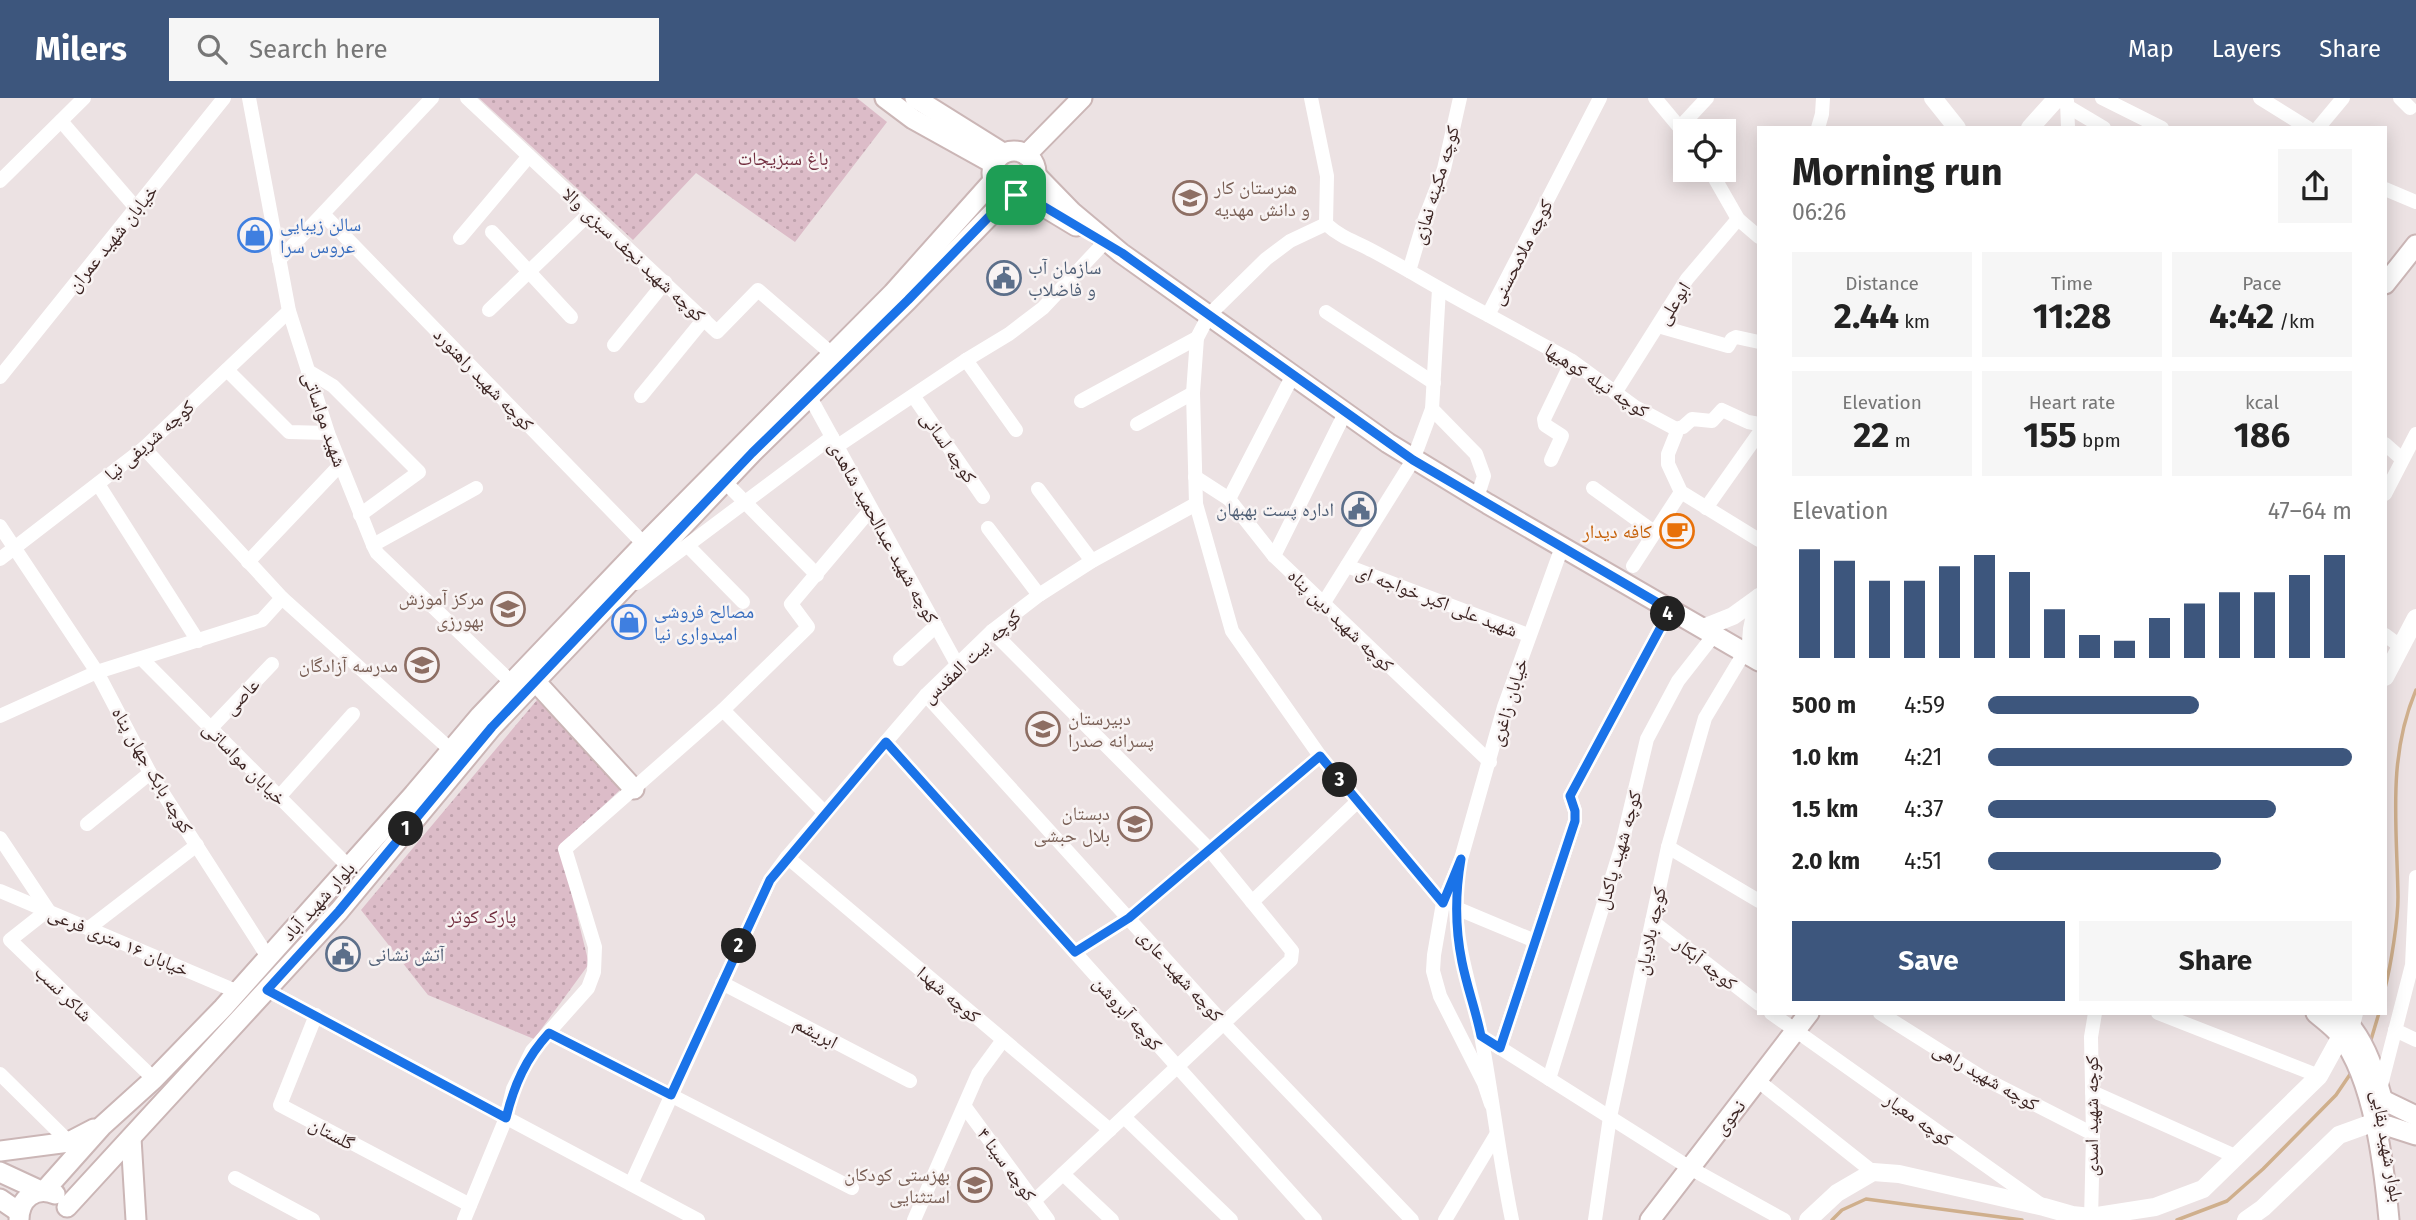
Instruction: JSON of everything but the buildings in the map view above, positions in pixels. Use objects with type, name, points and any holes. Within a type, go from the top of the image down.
[{"type":"main road","points":[[885,98],[993,173]]},
{"type":"main road","points":[[916,98],[993,173],[996,187],[1009,200],[1122,253]]},
{"type":"main road","points":[[1026,155],[1082,98]]},
{"type":"main road","points":[[993,173],[1016,151],[1026,155],[1034,163],[1034,184],[1009,200]]},
{"type":"main road","name":"بلوار شهید آباد","points":[[19,1218],[26,1198],[42,1191],[102,1126],[153,1079],[238,992],[512,683],[644,544],[893,293],[993,173]]},
{"type":"main road","points":[[1036,175],[1072,212],[1122,253],[1413,460],[1751,657]]},
{"type":"main road","name":"بلوار شهید آباد","points":[[71,1214],[131,1138],[339,911],[492,727],[725,482],[1009,200]]},
{"type":"main road","points":[[2387,264],[2416,229]]},
{"type":"main road","points":[[2387,281],[2416,245]]},
{"type":"main road","points":[[535,681],[634,789]]},
{"type":"main road","name":"نحوی","points":[[1650,1220],[1808,1015]]},
{"type":"main road","points":[[2320,1015],[2347,1028],[2376,1088],[2416,1116]]},
{"type":"main road","points":[[2347,1028],[2376,1088]]},
{"type":"main road","name":"بلوار شهید بقایی","points":[[2376,1088],[2389,1220]]},
{"type":"main road","points":[[2381,1124],[2416,1135]]},
{"type":"main road","name":"بلوار شهید بقایی","points":[[2381,1124],[2400,1220]]},
{"type":"main road","points":[[0,1151],[69,1142],[102,1126]]},
{"type":"main road","points":[[131,1138],[136,1220]]},
{"type":"main road","points":[[3,1185],[58,1196],[71,1214]]},
{"type":"main road","points":[[3,1185],[19,1218]]},
{"type":"street","points":[[0,181],[84,98]]},
{"type":"street","name":"خیابان شهید عمران","points":[[0,377],[225,98]]},
{"type":"street","name":"شهید مواساتی","points":[[249,98],[289,312],[328,433],[377,554],[512,683]]},
{"type":"street","points":[[279,260],[432,98]]},
{"type":"street","name":"کوچه شهید نجف سبزی والا","points":[[467,98],[718,332],[758,290],[832,354]]},
{"type":"street","points":[[1311,98],[1327,176],[1326,224],[1290,241],[1266,258],[1209,315],[1197,338],[1193,393],[1196,504],[1232,631],[1320,756],[1450,906],[1535,941]]},
{"type":"street","name":"کوچه مکینه نمازی","points":[[1409,271],[1423,221],[1444,169],[1460,98]]},
{"type":"street","name":"کوچه ملامحسنی","points":[[1326,224],[1341,237],[1365,246],[1488,315],[1600,98]]},
{"type":"street","points":[[1656,98],[1674,119]]},
{"type":"street","points":[[1691,119],[1707,98]]},
{"type":"street","points":[[1819,126],[1823,98]]},
{"type":"street","points":[[1933,98],[1955,126]]},
{"type":"street","points":[[2102,98],[2158,126]]},
{"type":"street","points":[[2260,98],[2305,126]]},
{"type":"street","points":[[2320,126],[2343,98]]},
{"type":"street","points":[[2033,126],[2064,101]]},
{"type":"street","points":[[2064,101],[2068,126]]},
{"type":"street","points":[[2064,101],[2101,126]]},
{"type":"street","points":[[61,121],[136,208]]},
{"type":"street","points":[[460,238],[529,156]]},
{"type":"street","points":[[1717,182],[1738,219],[1757,235]]},
{"type":"street","points":[[2387,190],[2416,202]]},
{"type":"street","points":[[489,310],[590,213]]},
{"type":"street","name":"کوچه شهید راهنورد","points":[[324,215],[644,544]]},
{"type":"street","name":"ابوعلی","points":[[1615,393],[1687,279],[1738,219]]},
{"type":"street","points":[[492,232],[571,317]]},
{"type":"street","points":[[610,602],[744,502],[834,442],[914,397],[1009,334],[1043,308],[1103,244]]},
{"type":"street","points":[[614,345],[665,282]]},
{"type":"street","points":[[1323,604],[1413,460],[1432,409],[1439,289]]},
{"type":"street","name":"کوچه شریفی نیا","points":[[0,559],[144,448],[289,312]]},
{"type":"street","points":[[1326,312],[1434,383]]},
{"type":"street","name":"کوچه تیله کوهیها","points":[[1488,315],[1572,361],[1635,407],[1676,429]]},
{"type":"street","points":[[640,396],[704,318]]},
{"type":"street","points":[[1658,326],[1728,346],[1736,337],[1757,342]]},
{"type":"street","points":[[1081,401],[1197,338]]},
{"type":"street","points":[[966,360],[1016,430]]},
{"type":"street","points":[[1551,460],[1562,436],[1545,425],[1544,419],[1572,361]]},
{"type":"street","points":[[227,370],[289,432],[328,433]]},
{"type":"street","points":[[308,372],[333,386],[419,472],[360,515]]},
{"type":"street","points":[[1228,499],[1293,375]]},
{"type":"street","points":[[1137,424],[1193,393]]},
{"type":"street","name":"کوچه شهید عبدالحمید شاهدی","points":[[810,397],[958,666]]},
{"type":"street","name":"کوچه لسانی","points":[[914,397],[984,497]]},
{"type":"street","points":[[1432,409],[1476,454],[1484,476],[1477,498]]},
{"type":"street","points":[[1757,424],[1722,410],[1712,421],[1692,419],[1676,429],[1668,454],[1668,464],[1681,492],[1757,539]]},
{"type":"street","points":[[1274,556],[1345,413]]},
{"type":"street","points":[[2387,490],[2416,434]]},
{"type":"street","points":[[1706,508],[1757,436]]},
{"type":"street","points":[[2387,446],[2402,459]]},
{"type":"street","points":[[144,448],[282,598],[451,750]]},
{"type":"street","points":[[247,562],[340,465]]},
{"type":"street","name":"کوچه شهید دین پناه","points":[[1195,477],[1228,499],[1274,556],[1490,762]]},
{"type":"street","points":[[725,482],[817,575]]},
{"type":"street","points":[[98,484],[198,641]]},
{"type":"street","points":[[373,545],[476,488]]},
{"type":"street","points":[[1593,488],[1654,532]]},
{"type":"street","points":[[1038,489],[1092,561]]},
{"type":"street","points":[[1633,566],[1681,492]]},
{"type":"street","name":"کوچه بیت المقدس","points":[[631,1184],[770,880],[788,857],[926,695],[992,631],[1092,561],[1196,504]]},
{"type":"street","points":[[464,1220],[506,1118],[513,1089],[532,1051],[588,988],[594,972],[595,947],[565,849],[723,710],[808,627],[791,604],[871,509]]},
{"type":"street","name":"کوچه بابک جهان پناه","points":[[0,526],[16,546],[97,671],[150,773],[268,957]]},
{"type":"street","points":[[988,528],[1040,595]]},
{"type":"street","points":[[688,546],[743,602]]},
{"type":"street","name":"خیابان زاغری","points":[[1491,1104],[1484,1083],[1440,996],[1433,971],[1434,955],[1450,906],[1504,706],[1562,547]]},
{"type":"street","name":"شهید علی اکبر خواجه ای","points":[[1347,566],[1528,635]]},
{"type":"street","points":[[0,716],[97,671],[262,620],[282,598]]},
{"type":"street","points":[[1709,632],[1757,599]]},
{"type":"street","points":[[1751,657],[1752,629],[1757,607]]},
{"type":"street","points":[[1500,1048],[1575,821],[1570,796],[1670,610]]},
{"type":"street","points":[[2387,668],[2393,640],[2416,618]]},
{"type":"street","points":[[900,659],[936,626]]},
{"type":"street","points":[[992,631],[1209,849],[1292,951],[1293,956],[1225,1025],[1034,1201]]},
{"type":"street","name":"کوچه شهید پاکدل","points":[[1549,1079],[1621,848],[1647,739],[1678,681],[1709,632]]},
{"type":"street","name":"کوچه بلادیان","points":[[1595,1220],[1610,1117],[1668,847],[1704,718],[1751,657]]},
{"type":"street","name":"خیابان مواساتی","points":[[142,659],[349,867]]},
{"type":"street","name":"عاصی","points":[[211,728],[272,664]]},
{"type":"street","name":"کوچه شهید عاری","points":[[926,695],[1225,1025],[1412,1220]]},
{"type":"street","points":[[723,710],[825,813]]},
{"type":"street","points":[[279,797],[353,713]]},
{"type":"street","name":"کوچه آبروشن","points":[[886,742],[1315,1220]]},
{"type":"street","points":[[1075,952],[1129,918],[1320,756]]},
{"type":"street","points":[[87,824],[150,773]]},
{"type":"street","points":[[1252,902],[1358,801]]},
{"type":"street","points":[[0,838],[48,910]]},
{"type":"street","points":[[89,928],[197,845]]},
{"type":"street","points":[[1668,847],[1757,900]]},
{"type":"street","name":"کوچه شهدا","points":[[788,857],[1110,1130]]},
{"type":"street","points":[[2376,1088],[2414,966],[2416,877]]},
{"type":"street","name":"خیابان ۱۶ متری فرعی","points":[[0,891],[238,992]]},
{"type":"street","points":[[1450,906],[1481,1036],[1512,1220]]},
{"type":"street","name":"شاکر نسب","points":[[48,910],[10,940],[153,1079]]},
{"type":"street","name":"کوچه آبکار","points":[[1652,921],[1757,1002]]},
{"type":"street","name":"ابریشم","points":[[722,983],[910,1082]]},
{"type":"street","points":[[267,990],[698,1220]]},
{"type":"street","name":"گلستان","points":[[316,1015],[280,1105],[470,1205]]},
{"type":"street","points":[[1774,1015],[1795,1032]]},
{"type":"street","name":"کوچه شهید راهی","points":[[1883,1015],[1983,1077],[2093,1134]]},
{"type":"street","name":"کوچه شهید اسدی","points":[[2091,1219],[2091,1037],[2095,1015]]},
{"type":"street","points":[[2163,1015],[2319,1076]]},
{"type":"street","points":[[1757,1080],[1873,1172],[1899,1174],[2091,1219],[2155,1206],[2203,1189],[2319,1076],[2347,1028]]},
{"type":"street","points":[[2395,1030],[2416,1040]]},
{"type":"street","name":"کوچه معیار","points":[[1795,1032],[2044,1207]]},
{"type":"street","points":[[549,1033],[852,1188]]},
{"type":"street","points":[[1481,1036],[1690,1168],[1784,1220]]},
{"type":"street","points":[[914,1220],[978,1074],[1003,1040]]},
{"type":"street","points":[[0,1074],[69,1142]]},
{"type":"street","points":[[2092,1092],[2237,1157]]},
{"type":"street","name":"کوچه سینا ۴","points":[[965,1107],[1048,1220]]},
{"type":"street","points":[[1124,1117],[1231,1220]]},
{"type":"street","points":[[2246,1220],[2263,1208],[2339,1135],[2381,1124]]},
{"type":"street","points":[[1445,1220],[1496,1135]]},
{"type":"street","points":[[1808,1220],[1838,1194],[1873,1172]]},
{"type":"street","points":[[1063,1174],[1112,1220]]},
{"type":"street","points":[[235,1178],[313,1220]]},
{"type":"green space","name":"باغ سبزیجات","points":[[479,98],[857,98],[887,122],[795,242],[696,173],[633,240]]},
{"type":"green space","name":"پارک کوثر","points":[[537,700],[622,788],[560,847],[589,964],[534,1039],[428,995],[361,910]]},
{"type":"waterway","points":[[2387,980],[2398,907],[2397,767],[2407,716],[2416,690]]},
{"type":"waterway","points":[[2370,1043],[2378,1015]]},
{"type":"waterway","points":[[2177,1220],[2227,1201],[2263,1169],[2336,1095],[2353,1070]]},
{"type":"waterway","points":[[1832,1220],[1842,1210],[1866,1199],[2022,1220]]},
{"type":"place","name":"هنرستان کار و دانش مهدیه","points":[[1190,198]]},
{"type":"place","name":"سالن زیبایی عروس سرا","points":[[255,235]]},
{"type":"place","name":"سازمان آب و فاضلاب","points":[[1004,278]]},
{"type":"place","name":"اداره پست بهبهان","points":[[1359,509]]},
{"type":"place","name":"کافه دیدار","points":[[1677,531]]},
{"type":"place","name":"مرکز آموزش بهورزی","points":[[508,609]]},
{"type":"place","name":"مصالح فروشی امیدواری نیا","points":[[629,622]]},
{"type":"place","name":"مدرسه آزادگان","points":[[422,665]]},
{"type":"place","name":"دبیرستان پسرانه صدرا","points":[[1043,729]]},
{"type":"place","name":"دبستان بلال حبشی","points":[[1135,824]]},
{"type":"place","name":"آتش نشانی","points":[[343,954]]},
{"type":"place","name":"بهزستی کودکان استثنایی","points":[[975,1185]]},
{"type":"route","points":[[1023,194],[1122,253],[1413,460],[1670,610],[1570,796],[1575,821],[1500,1048],[1481,1036],[1462,962],[1456,908],[1461,859],[1443,903],[1320,756],[1129,918],[1075,952],[886,742],[770,880],[671,1095],[549,1033],[532,1051],[513,1089],[506,1118],[267,990],[339,911],[492,727],[752,453],[908,300],[1009,196],[1016,195],[1023,194]]}]
